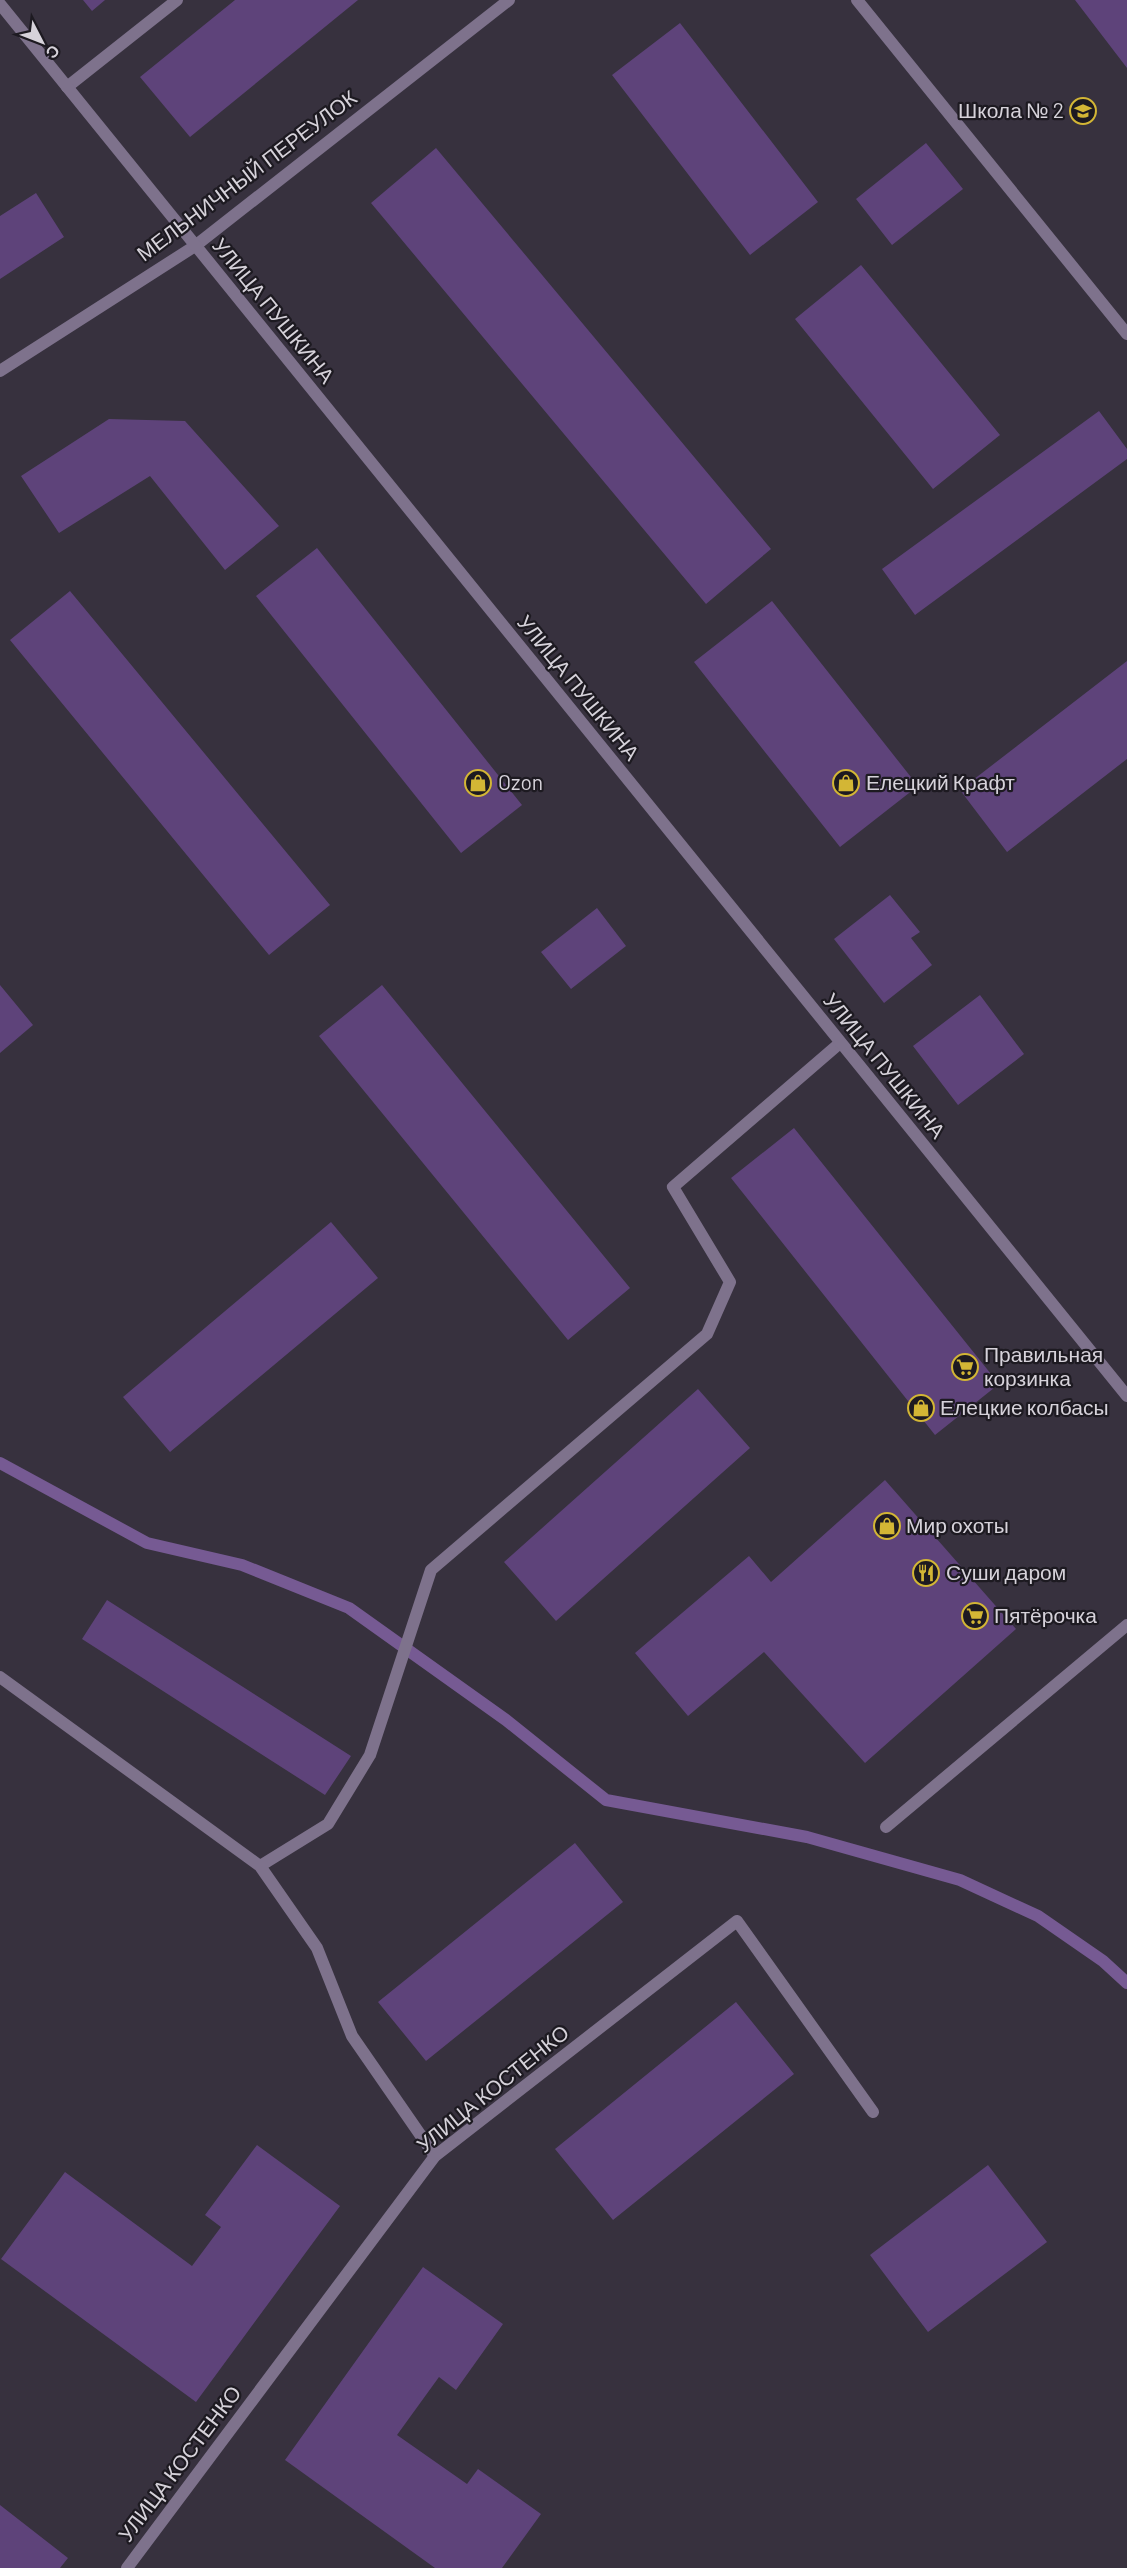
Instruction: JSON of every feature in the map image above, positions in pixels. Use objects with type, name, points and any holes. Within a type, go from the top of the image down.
[{"type":"street","points":[[67,87],[177,0]]},
{"type":"street","name":"МЕЛЬНИЧНЫЙ ПЕРЕУЛОК","points":[[0,371],[195,246],[509,0]]},
{"type":"street","points":[[857,0],[1127,334]]},
{"type":"street","name":"УЛИЦА ПУШКИНА","points":[[0,4],[1127,1396]]},
{"type":"street","points":[[260,1866],[328,1824],[370,1755],[431,1570],[707,1334],[730,1282],[673,1187],[840,1043]]},
{"type":"street","points":[[886,1827],[1127,1625]]},
{"type":"street","points":[[0,1677],[260,1866],[317,1948],[352,2036],[435,2156]]},
{"type":"street","name":"УЛИЦА КОСТЕНКО","points":[[127,2568],[435,2156],[737,1922],[873,2112]]},
{"type":"building","points":[[83,0],[105,0],[92,11]]},
{"type":"building","points":[[235,0],[358,0],[190,137],[140,77]]},
{"type":"building","points":[[1075,0],[1127,0],[1127,68]]},
{"type":"building","points":[[680,23],[818,202],[750,255],[612,75]]},
{"type":"building","points":[[926,143],[963,189],[892,245],[856,199]]},
{"type":"building","points":[[436,148],[771,549],[706,604],[371,203]]},
{"type":"building","points":[[36,193],[64,237],[0,279],[0,216]]},
{"type":"building","points":[[861,265],[1000,435],[933,489],[795,319]]},
{"type":"building","points":[[1099,411],[1127,449],[1127,459],[915,615],[882,569]]},
{"type":"building","points":[[109,419],[185,421],[279,526],[225,570],[150,476],[59,533],[21,476]]},
{"type":"building","points":[[317,548],[522,805],[461,853],[256,596]]},
{"type":"building","points":[[70,591],[330,905],[269,955],[10,640]]},
{"type":"building","points":[[772,601],[918,786],[840,847],[694,662]]},
{"type":"building","points":[[1127,661],[1127,759],[1007,852],[960,790]]},
{"type":"building","points":[[890,895],[920,932],[911,938],[932,965],[884,1003],[834,939]]},
{"type":"building","points":[[597,908],[626,946],[571,989],[541,952]]},
{"type":"building","points":[[0,985],[33,1025],[0,1053]]},
{"type":"building","points":[[382,985],[630,1288],[568,1340],[319,1036]]},
{"type":"building","points":[[980,995],[1024,1054],[958,1105],[913,1046]]},
{"type":"building","points":[[794,1128],[999,1384],[935,1435],[731,1178]]},
{"type":"building","points":[[331,1222],[378,1278],[170,1452],[123,1397]]},
{"type":"building","points":[[698,1389],[750,1448],[556,1621],[504,1562]]},
{"type":"building","points":[[885,1480],[1016,1629],[865,1763],[764,1652],[688,1716],[635,1653],[749,1556],[771,1582]]},
{"type":"building","points":[[107,1600],[351,1756],[325,1795],[82,1639]]},
{"type":"building","points":[[575,1843],[623,1902],[426,2061],[378,2002]]},
{"type":"building","points":[[736,2002],[794,2074],[613,2220],[555,2149]]},
{"type":"building","points":[[257,2145],[340,2206],[196,2402],[1,2259],[65,2172],[192,2266],[221,2227],[205,2215]]},
{"type":"building","points":[[988,2165],[1047,2242],[928,2332],[870,2255]]},
{"type":"building","points":[[423,2267],[503,2324],[456,2390],[439,2377],[397,2435],[467,2484],[478,2469],[541,2514],[502,2568],[435,2568],[285,2460]]},
{"type":"building","points":[[0,2505],[68,2558],[60,2568],[0,2568]]},
{"type":"waterway","points":[[0,1463],[147,1543],[242,1565],[349,1608],[506,1720],[606,1800],[807,1837],[960,1880],[1038,1916],[1103,1961],[1127,1983]]},
{"type":"place","name":"Школа № 2","points":[[1083,111]]},
{"type":"place","name":"Ozon","points":[[478,783]]},
{"type":"place","name":"Елецкий Крафт","points":[[846,783]]},
{"type":"place","name":"Правильная корзинка","points":[[965,1367]]},
{"type":"place","name":"Елецкие колбасы","points":[[921,1408]]},
{"type":"place","name":"Мир охоты","points":[[887,1526]]},
{"type":"place","name":"Суши даром","points":[[926,1573]]},
{"type":"place","name":"Пятёрочка","points":[[975,1616]]}]
